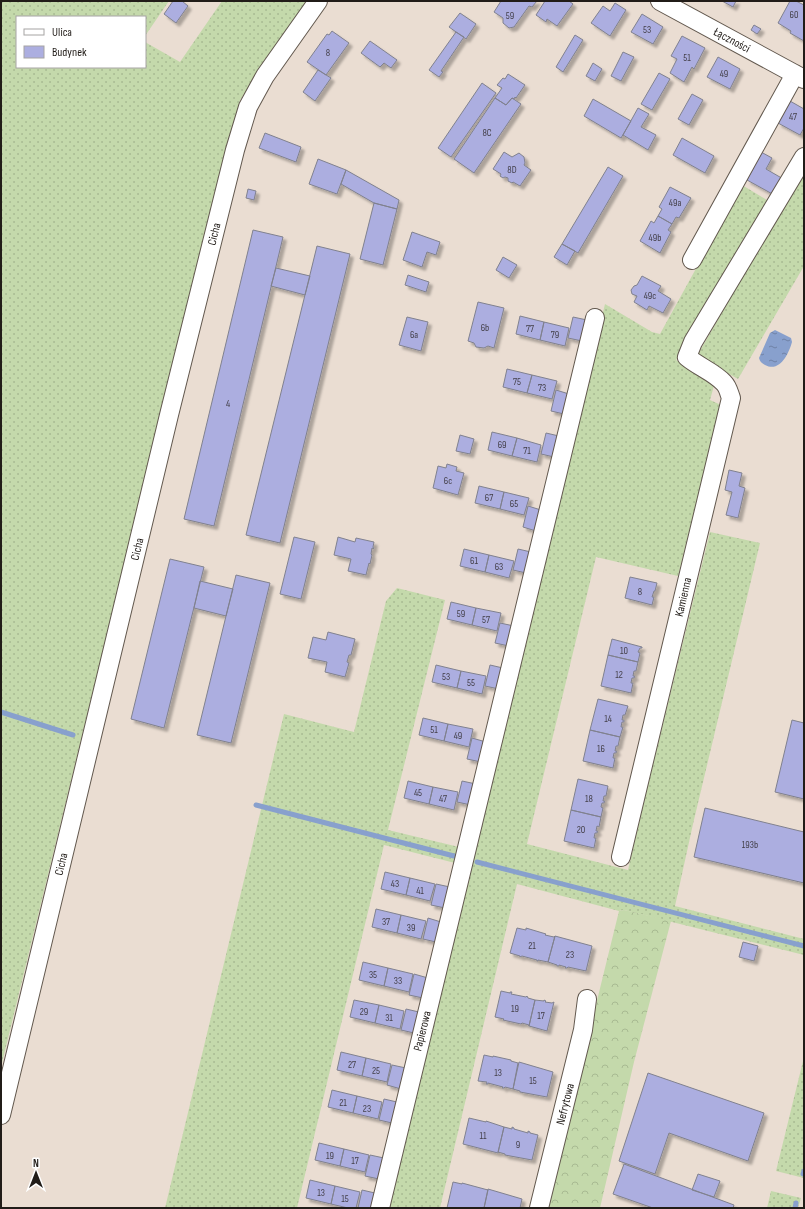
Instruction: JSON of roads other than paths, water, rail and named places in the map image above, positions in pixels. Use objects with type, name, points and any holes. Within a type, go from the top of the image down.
[{"type":"street","name":"Cicha","points":[[1,1115],[167,422],[235,150],[248,107],[262,82],[318,1]]},
{"type":"street","name":"Łączności","points":[[660,1],[800,76]]},
{"type":"street","points":[[692,260],[800,76]]},
{"type":"street","name":"Kamienna","points":[[621,857],[731,398],[726,384],[687,357],[693,342],[804,157]]},
{"type":"street","name":"Papierowa","points":[[380,1208],[595,318]]},
{"type":"street","name":"Nefrytowa","points":[[539,1208],[583,1030],[588,999]]},
{"type":"water","points":[[775,330],[791,338],[792,342],[783,361],[770,367],[762,363],[759,358],[770,333]]},
{"type":"waterway","points":[[1,712],[73,735]]},
{"type":"waterway","points":[[256,805],[454,856]]},
{"type":"waterway","points":[[477,862],[804,946]]},
{"type":"waterway","points":[[795,1208],[796,1203]]}]
